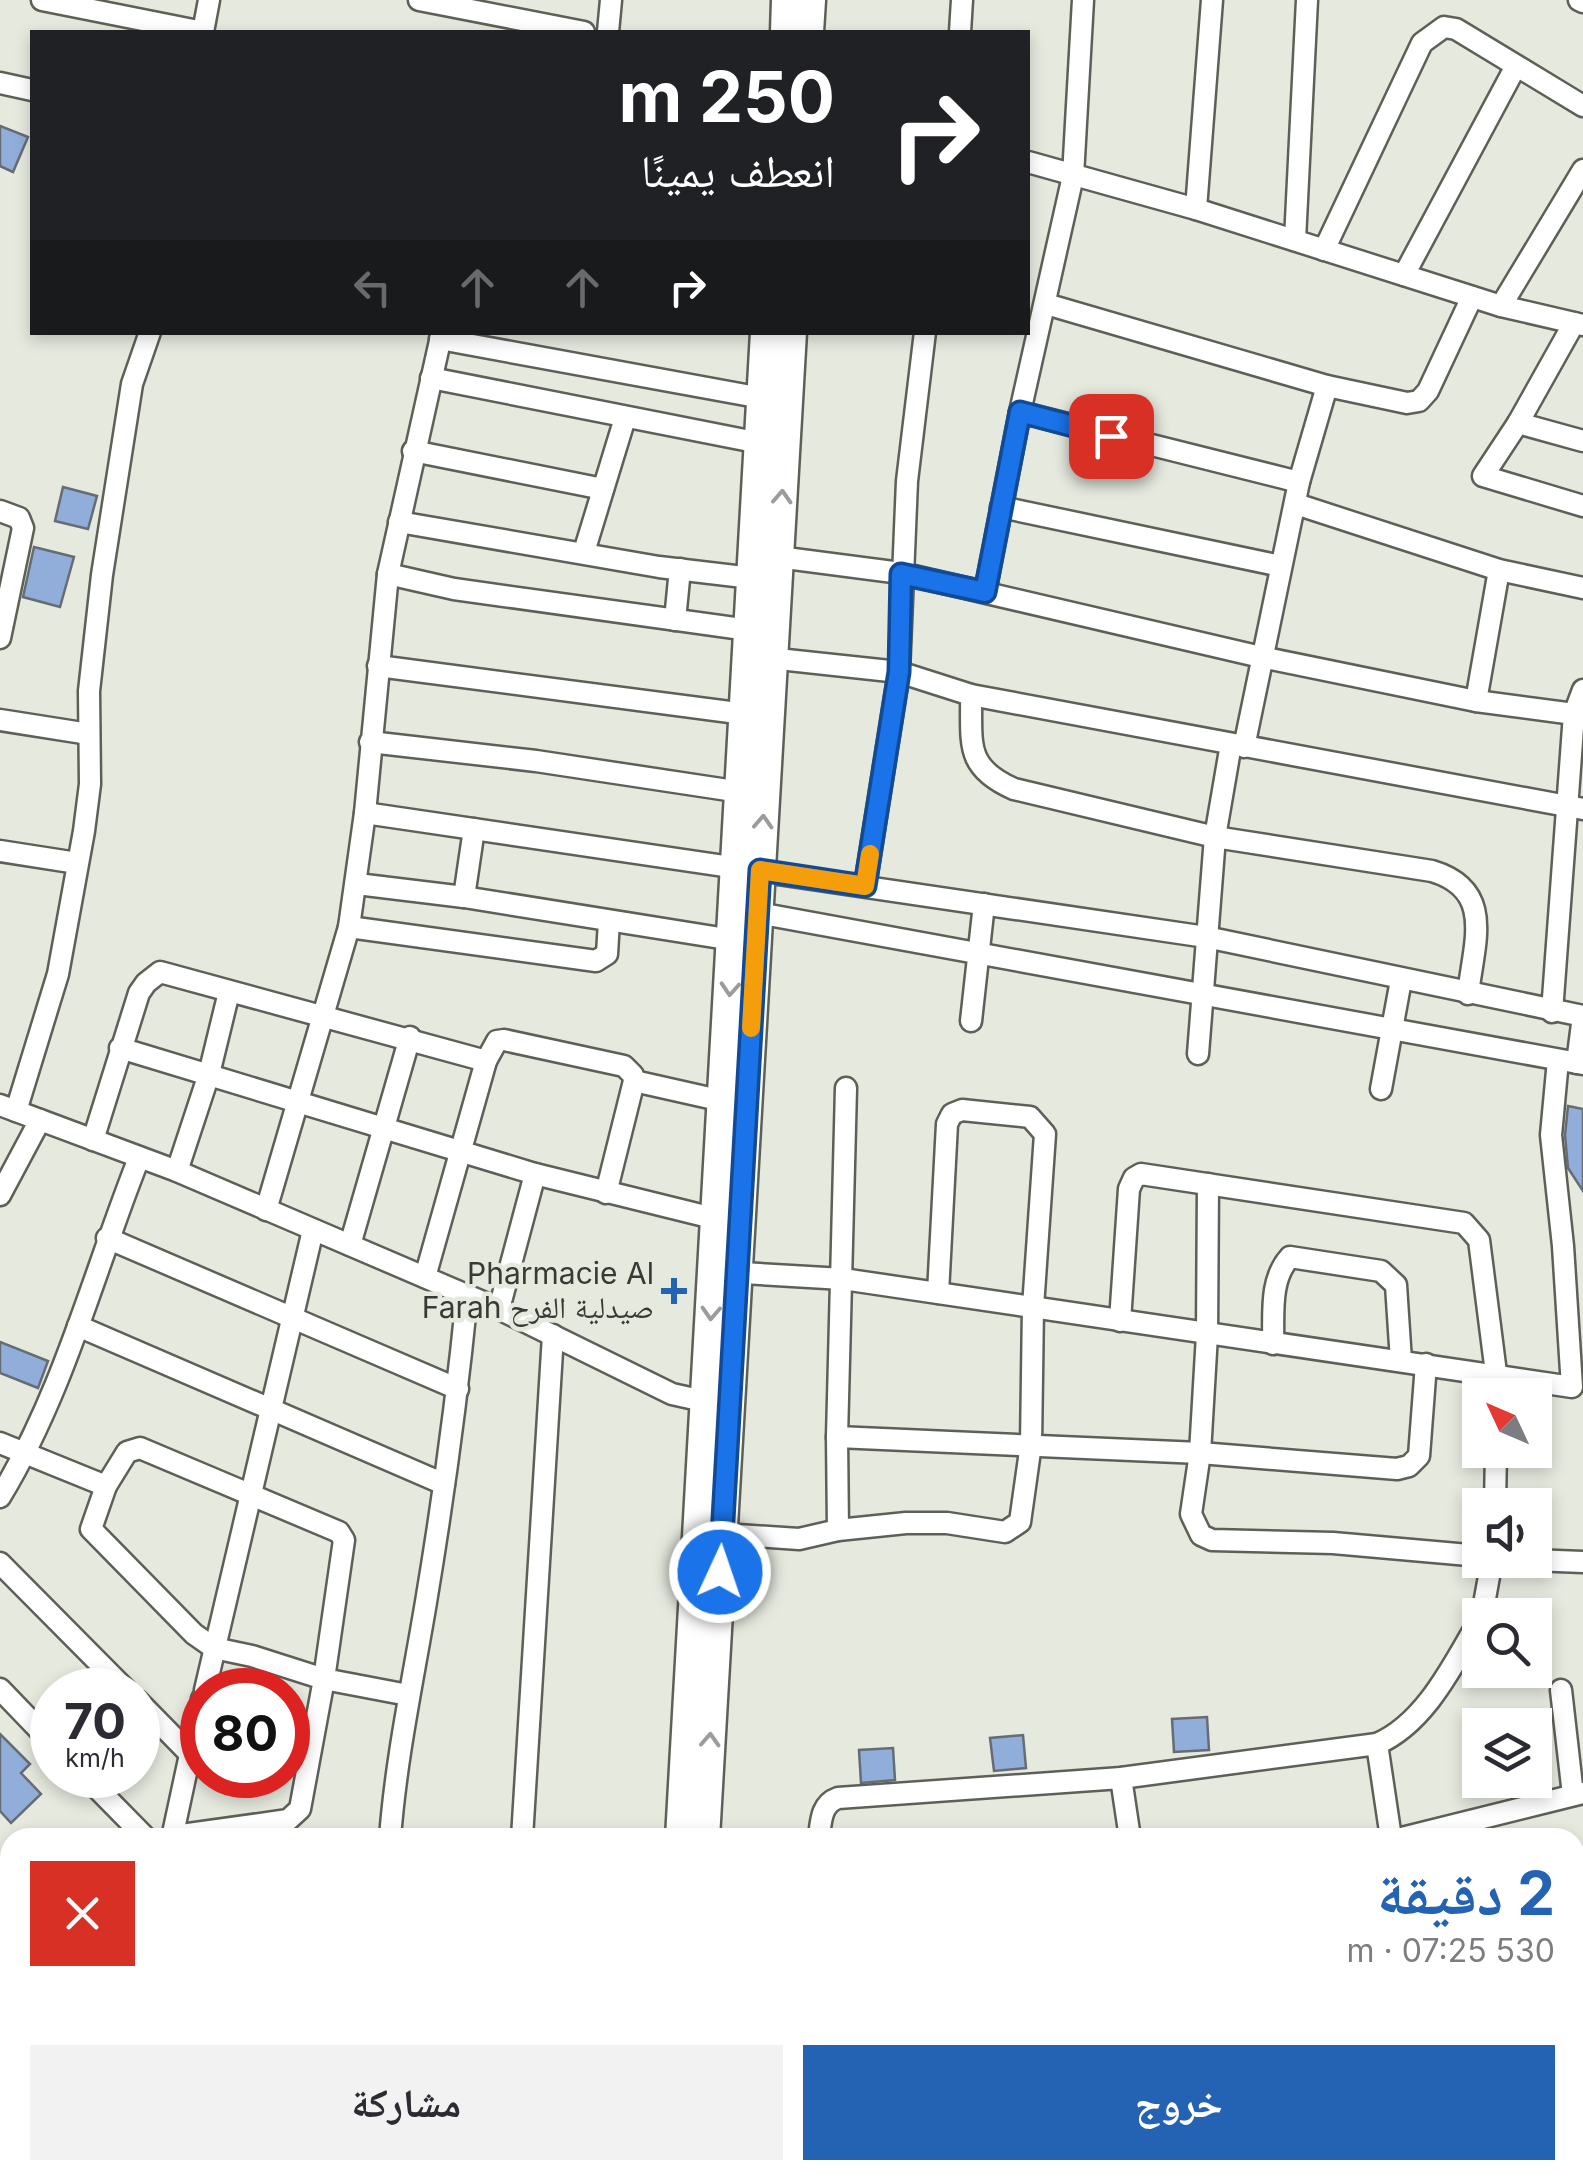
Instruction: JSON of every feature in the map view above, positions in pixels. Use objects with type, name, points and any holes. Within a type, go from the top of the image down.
[{"type":"highway","points":[[786,30],[788,0]]},
{"type":"highway","points":[[808,30],[810,0]]},
{"type":"highway","points":[[725,1272],[717,1219],[733,940],[748,868],[757,648],[752,578],[766,335]]},
{"type":"highway","points":[[682,1828],[725,1272],[758,913],[748,868],[741,792],[745,714],[778,557],[791,335]]},
{"type":"highway","points":[[705,1828],[722,1534],[717,1404]]},
{"type":"street","points":[[42,0],[193,30]]},
{"type":"street","points":[[203,30],[209,0]]},
{"type":"street","points":[[420,0],[493,24],[561,30]]},
{"type":"street","points":[[608,30],[611,0]]},
{"type":"street","points":[[960,30],[962,0]]},
{"type":"street","points":[[985,592],[1020,412],[1073,176],[1084,0]]},
{"type":"street","points":[[1196,209],[1212,0]]},
{"type":"street","points":[[1294,240],[1308,0]]},
{"type":"street","points":[[1324,250],[1422,44],[1431,34],[1444,27],[1456,29],[1583,106]]},
{"type":"street","points":[[1404,275],[1516,66]]},
{"type":"street","points":[[0,84],[30,90]]},
{"type":"street","points":[[1030,163],[1196,209],[1502,306],[1579,324],[1483,476],[1583,506]]},
{"type":"street","points":[[1502,306],[1583,170]]},
{"type":"street","points":[[1046,304],[1394,402],[1419,401],[1428,391],[1472,296]]},
{"type":"street","points":[[149,335],[132,384],[102,575],[89,691],[90,784],[58,974],[8,1108],[177,1171],[425,1277],[672,1394],[717,1404]]},
{"type":"street","points":[[865,886],[899,672],[907,481],[926,335]]},
{"type":"street","points":[[266,1210],[349,926],[365,813],[388,574],[441,336],[762,398]]},
{"type":"street","points":[[431,378],[760,443]]},
{"type":"street","points":[[1198,1054],[1215,837],[1300,482],[1327,386]]},
{"type":"street","points":[[1020,412],[1300,482]]},
{"type":"street","points":[[584,552],[625,418]]},
{"type":"street","points":[[1518,423],[1583,441]]},
{"type":"street","points":[[413,451],[603,489]]},
{"type":"street","points":[[1296,504],[1500,570],[1583,588]]},
{"type":"street","points":[[1001,507],[1281,566]]},
{"type":"street","points":[[0,511],[20,518],[22,528],[1,631]]},
{"type":"street","points":[[399,522],[752,578]]},
{"type":"street","points":[[778,557],[901,574],[1261,657],[1476,701],[1574,714]]},
{"type":"street","points":[[675,620],[680,569]]},
{"type":"street","points":[[1476,701],[1500,570]]},
{"type":"street","points":[[388,574],[454,589],[675,620],[757,648],[899,672],[972,694],[1574,807]]},
{"type":"street","points":[[378,666],[745,714]]},
{"type":"street","points":[[1552,1012],[1574,807],[1574,714],[1583,690]]},
{"type":"street","points":[[972,694],[972,754],[992,779],[1014,790],[1215,837],[1450,876],[1465,886],[1477,920],[1468,994]]},
{"type":"street","points":[[0,720],[88,734]]},
{"type":"street","points":[[370,742],[536,761],[741,792]]},
{"type":"street","points":[[365,813],[1206,937],[1583,1016],[1551,1135],[1578,1388],[843,1279],[725,1272]]},
{"type":"street","points":[[464,897],[474,829]]},
{"type":"street","points":[[0,851],[76,863]]},
{"type":"street","points":[[357,884],[733,940]]},
{"type":"street","points":[[972,1021],[984,904]]},
{"type":"street","points":[[758,913],[1573,1063]]},
{"type":"street","points":[[349,926],[596,961],[606,954],[609,921]]},
{"type":"street","points":[[93,1140],[139,993],[160,972],[486,1061]]},
{"type":"street","points":[[1381,1088],[1400,980]]},
{"type":"street","points":[[177,1171],[209,1074],[230,992]]},
{"type":"street","points":[[350,1245],[410,1038]]},
{"type":"street","points":[[425,1277],[486,1061],[497,1042],[504,1040],[624,1066],[634,1075],[606,1193]]},
{"type":"street","points":[[120,1048],[535,1174],[717,1219]]},
{"type":"street","points":[[634,1081],[723,1101]]},
{"type":"street","points":[[838,1530],[846,1088]]},
{"type":"street","points":[[722,1534],[799,1539],[838,1530],[933,1523],[1004,1532],[1020,1522],[1031,1444],[1033,1307],[1044,1134],[1030,1117],[962,1110],[952,1114],[947,1124],[938,1293]]},
{"type":"street","points":[[0,1195],[40,1120]]},
{"type":"street","points":[[0,1497],[26,1454],[140,1158]]},
{"type":"street","points":[[499,1309],[535,1174]]},
{"type":"street","points":[[1120,1321],[1128,1188],[1134,1178],[1141,1174],[1208,1184],[1464,1223],[1479,1240],[1496,1378]]},
{"type":"street","points":[[1208,1184],[1200,1453],[1191,1514],[1201,1534],[1212,1540],[1333,1542],[1462,1554]]},
{"type":"street","points":[[209,1668],[314,1230]]},
{"type":"street","points":[[107,1238],[458,1389]]},
{"type":"street","points":[[1273,1344],[1276,1282],[1290,1257],[1381,1271],[1390,1278],[1396,1286],[1401,1361]]},
{"type":"street","points":[[391,1828],[408,1695],[458,1389],[467,1296]]},
{"type":"street","points":[[78,1326],[444,1484]]},
{"type":"street","points":[[523,1828],[553,1335]]},
{"type":"street","points":[[837,1436],[1200,1453],[1396,1469],[1410,1466],[1418,1456],[1426,1364]]},
{"type":"street","points":[[0,1444],[106,1486]]},
{"type":"street","points":[[234,1828],[288,1820],[295,1816],[305,1792],[324,1679],[345,1548],[342,1535],[140,1448],[127,1452],[106,1486],[91,1530],[194,1634],[214,1648],[324,1679],[408,1695]]},
{"type":"street","points":[[1552,1561],[1583,1562]]},
{"type":"street","points":[[0,1563],[104,1668]]},
{"type":"street","points":[[819,1828],[825,1808],[838,1798],[1121,1778],[1377,1744],[1396,1736],[1416,1714],[1462,1649]]},
{"type":"street","points":[[0,1690],[30,1721]]},
{"type":"street","points":[[1442,1828],[1578,1794],[1561,1690]]},
{"type":"street","points":[[160,1723],[180,1744]]},
{"type":"street","points":[[1377,1744],[1390,1828]]},
{"type":"street","points":[[1121,1778],[1128,1828]]},
{"type":"street","points":[[107,1798],[136,1828]]},
{"type":"street","points":[[175,1828],[181,1798]]},
{"type":"building","points":[[0,126],[28,137],[13,172],[0,166]]},
{"type":"building","points":[[63,487],[97,496],[88,529],[55,521]]},
{"type":"building","points":[[34,547],[74,557],[60,607],[23,597]]},
{"type":"building","points":[[1568,1106],[1583,1109],[1583,1191],[1568,1168]]},
{"type":"building","points":[[0,1342],[48,1361],[38,1388],[0,1373]]},
{"type":"building","points":[[1207,1717],[1209,1750],[1174,1752],[1172,1719]]},
{"type":"building","points":[[0,1734],[30,1764],[21,1773],[30,1782],[30,1798],[37,1798],[11,1823],[0,1811]]},
{"type":"building","points":[[1023,1735],[1026,1768],[994,1771],[990,1738]]},
{"type":"building","points":[[893,1748],[895,1780],[861,1783],[859,1750]]},
{"type":"slow traffic","points":[[751,1028],[760,870],[865,886],[870,854]]},
{"type":"place","name":"Pharmacie Al Farah صيدلية الفرح","points":[[674,1291]]},
{"type":"route","points":[[720,1572],[760,870],[865,886],[899,672],[901,574],[985,592],[1020,412],[1111,436]]}]
